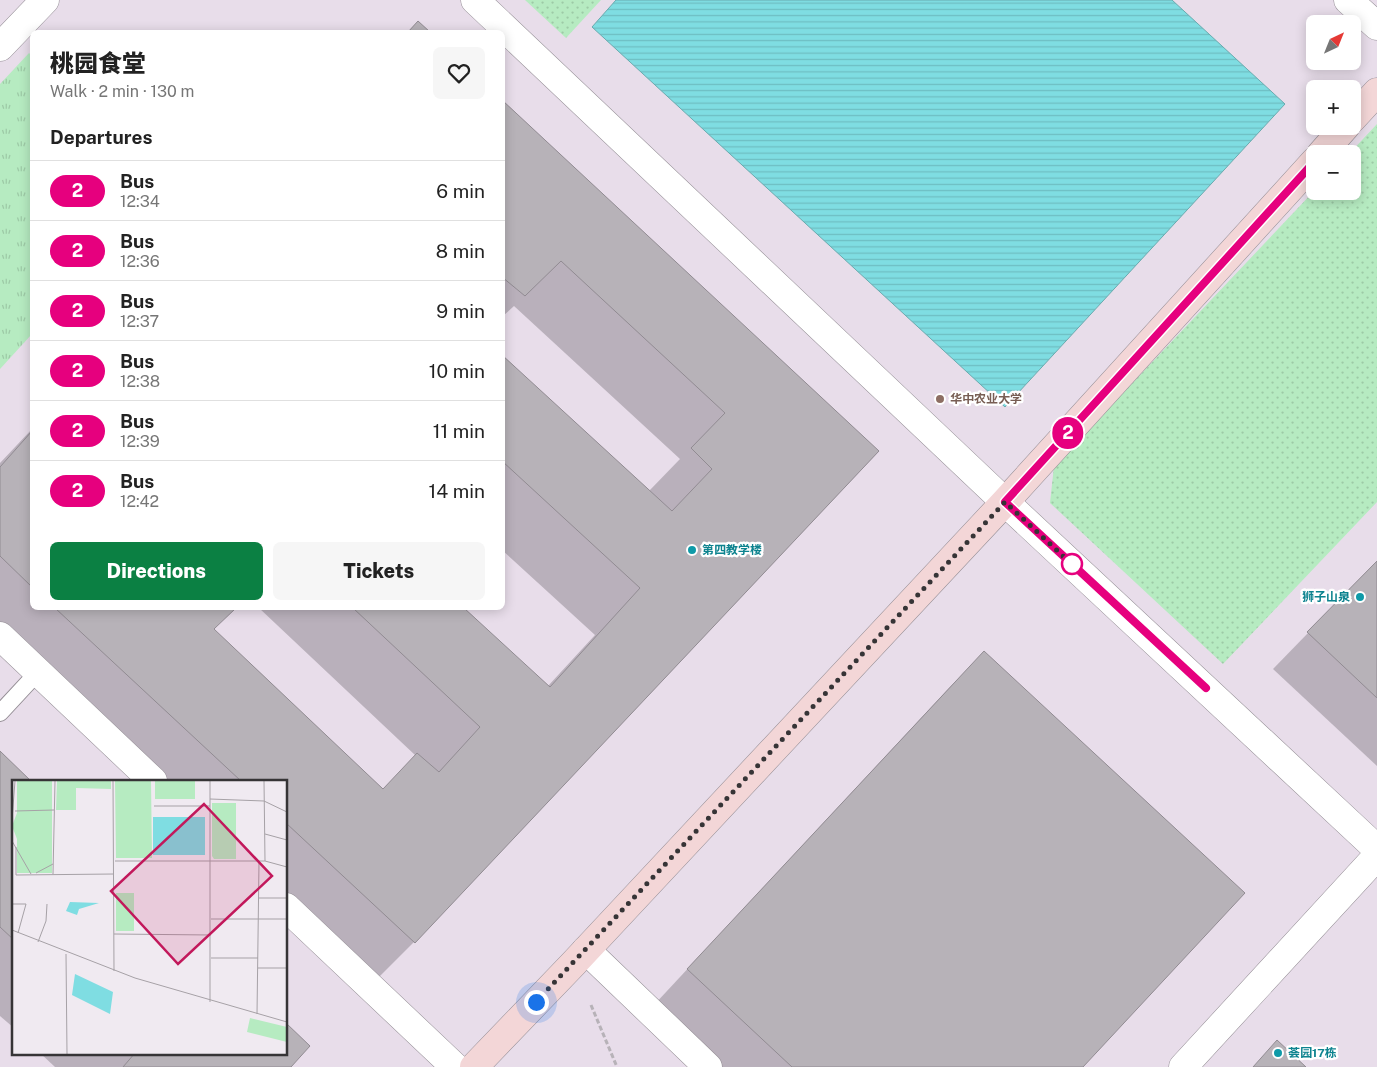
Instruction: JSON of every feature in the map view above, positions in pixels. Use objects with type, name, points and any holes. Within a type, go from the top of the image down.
[{"type":"street","points":[[0,47],[44,0]]},
{"type":"street","points":[[475,0],[1005,502],[1377,849]]},
{"type":"street","points":[[1348,0],[1377,26]]},
{"type":"street","points":[[1361,110],[1377,92]]},
{"type":"street","points":[[1329,145],[1338,135]]},
{"type":"street","points":[[474,1067],[1005,502],[1306,171]]},
{"type":"street","points":[[0,636],[152,780]]},
{"type":"street","points":[[1183,1067],[1377,856]]},
{"type":"street","points":[[288,909],[455,1067]]},
{"type":"street","points":[[580,956],[708,1067]]},
{"type":"lane","points":[[0,713],[38,672]]},
{"type":"path","points":[[580,956],[617,1067]]},
{"type":"shaded area","name":"华中农业大学","points":[[0,0],[1377,0],[1377,1067],[0,1067]]},
{"type":"green space","points":[[525,0],[601,0],[566,38]]},
{"type":"green space","points":[[29,53],[30,336],[0,369],[0,84]]},
{"type":"green space","points":[[1377,124],[1377,502],[1223,664],[1050,503],[1054,466],[1306,200],[1361,200],[1361,145],[1357,145]]},
{"type":"water","points":[[616,0],[1172,0],[1285,104],[1005,407],[592,27]]},
{"type":"building","points":[[418,21],[428,30],[410,30]]},
{"type":"building","name":"第四教学楼","points":[[505,103],[879,451],[415,943],[288,825],[288,780],[240,780],[57,610],[234,610],[214,629],[383,789],[417,753],[439,772],[480,727],[355,610],[466,610],[550,687],[640,588],[505,464],[505,358],[672,511],[712,469],[691,448],[725,413],[561,261],[525,296],[505,279]]},
{"type":"building","points":[[30,433],[30,585],[0,556],[0,467]]},
{"type":"building","name":"狮子山泉","points":[[1377,561],[1377,698],[1307,632]]},
{"type":"building","points":[[984,651],[1245,893],[1083,1067],[792,1067],[687,969]]},
{"type":"building","points":[[0,751],[30,780],[12,780],[12,938],[0,927]]},
{"type":"building","points":[[288,1025],[310,1046],[291,1067],[123,1067],[134,1054],[288,1054]]},
{"type":"building","name":"荟园17栋","points":[[1277,1040],[1306,1067],[1253,1067]]},
{"type":"bus line","name":"2","points":[[1206,688],[1005,502],[1306,171]]},
{"type":"place","name":"华中农业大学","points":[[940,399]]},
{"type":"place","name":"第四教学楼","points":[[692,550]]},
{"type":"place","name":"狮子山泉","points":[[1360,597]]},
{"type":"place","name":"荟园17栋","points":[[1278,1053]]},
{"type":"route","points":[[536,1002],[1005,502],[1077,569],[1072,564]]}]
